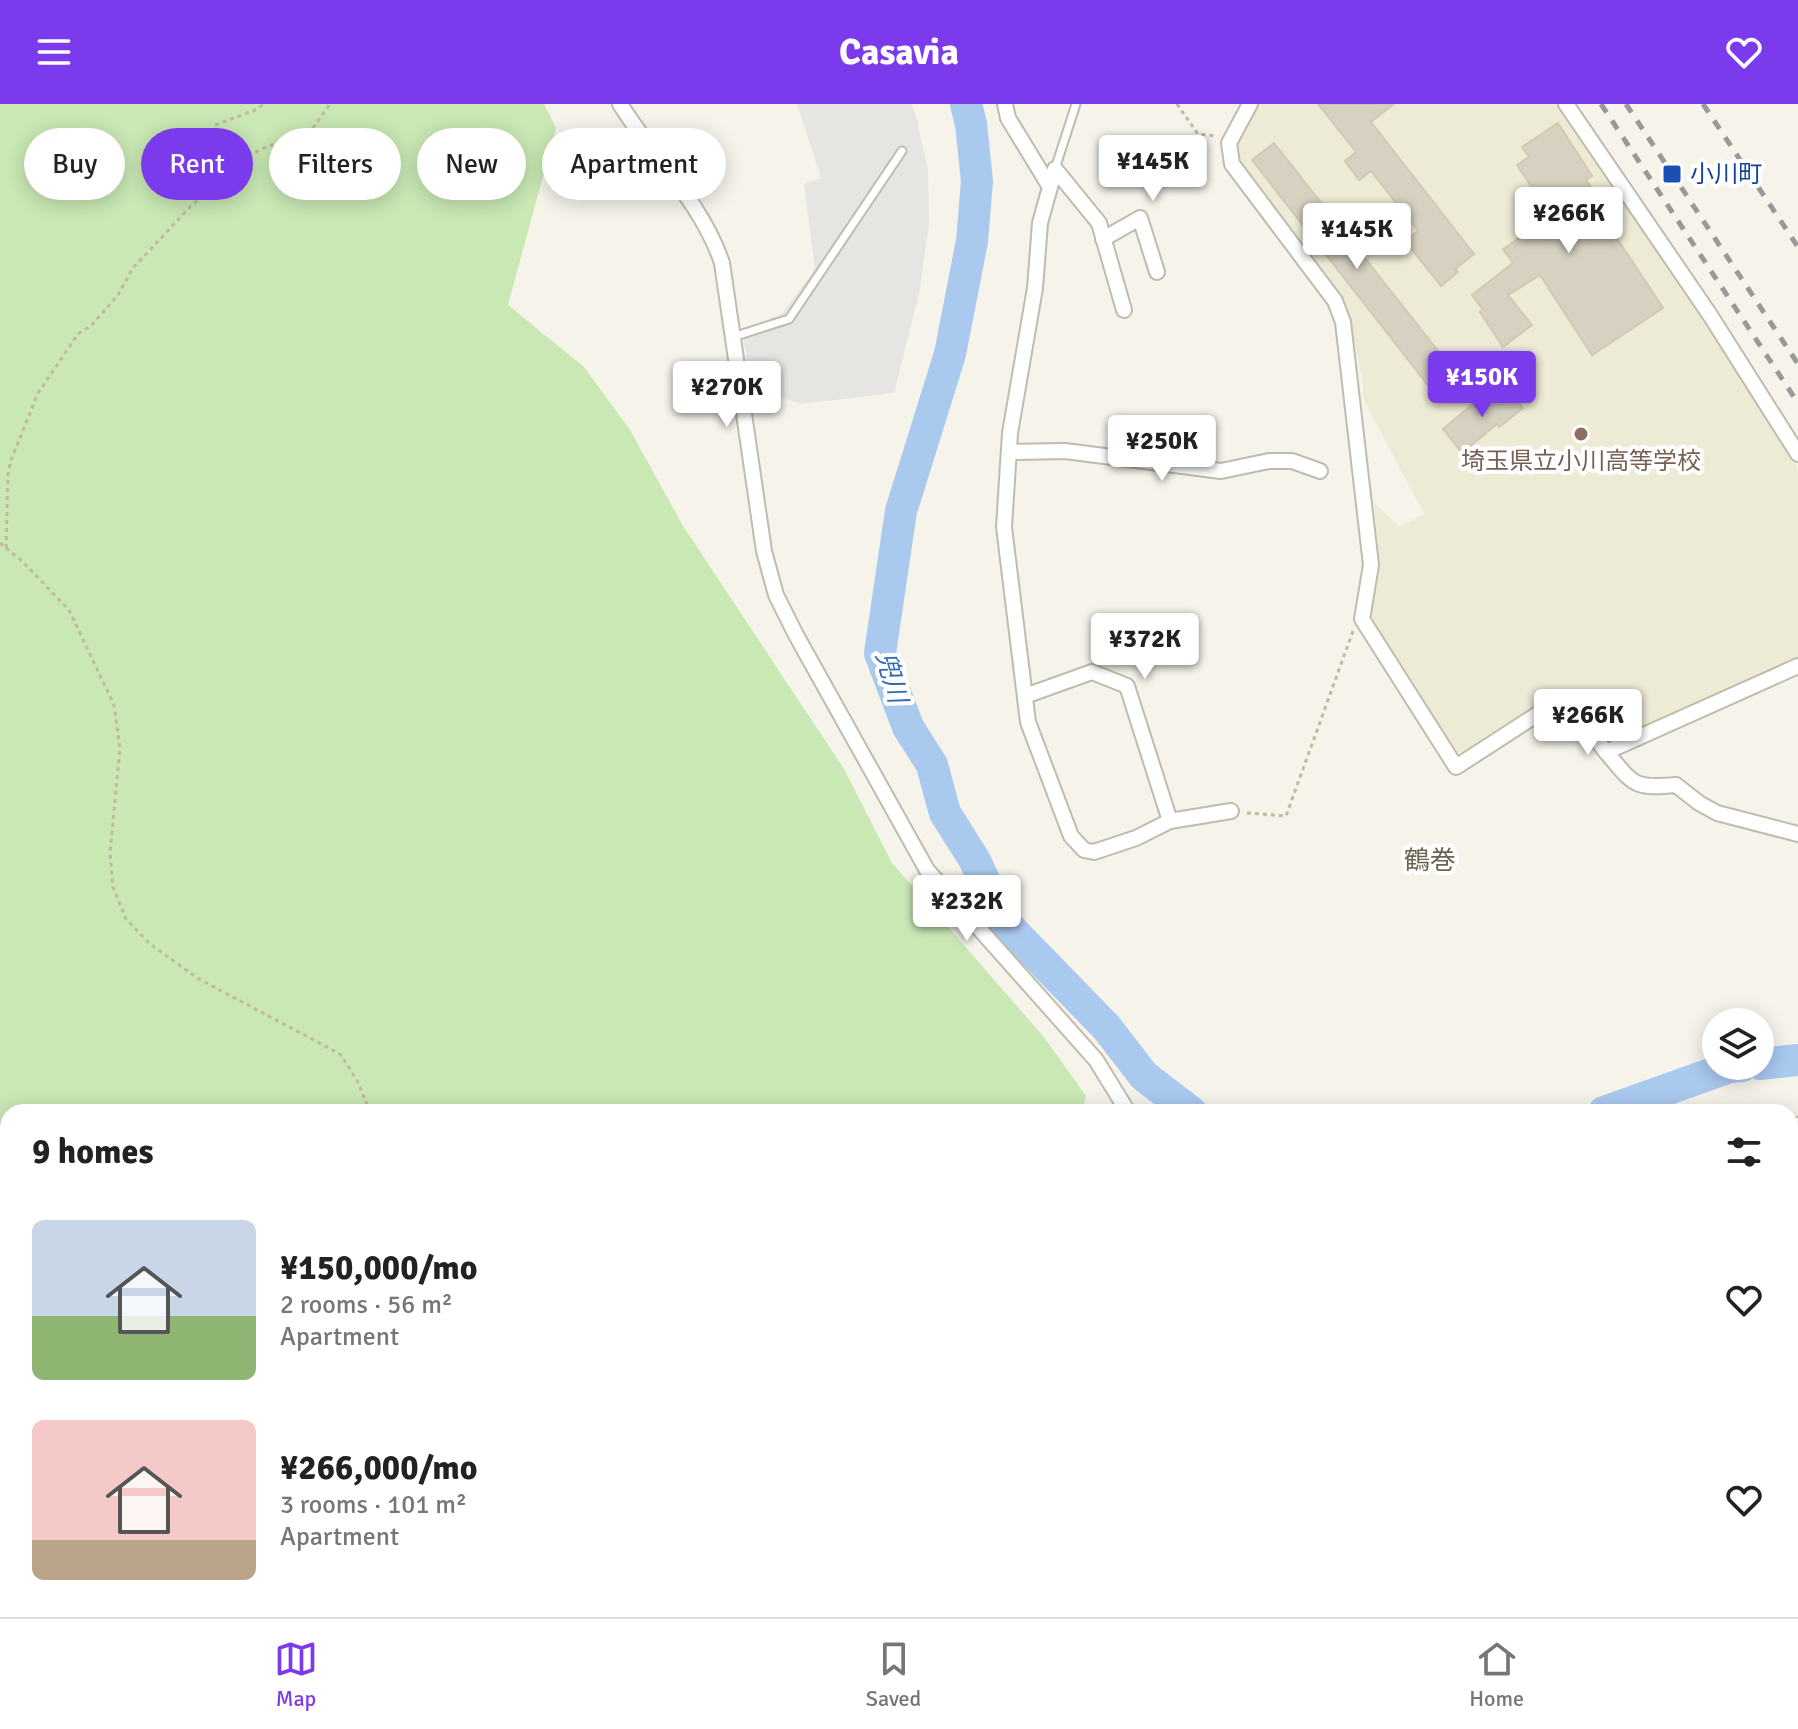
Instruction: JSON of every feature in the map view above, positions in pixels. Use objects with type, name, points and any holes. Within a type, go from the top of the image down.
[{"type":"street","points":[[620,104],[640,137],[700,214],[714,237],[722,263],[764,551],[776,595],[796,635],[927,870],[1096,1060],[1123,1104]]},
{"type":"street","points":[[1005,104],[1008,118],[1050,187]]},
{"type":"street","points":[[1250,104],[1229,143],[1232,164],[1335,301],[1343,322],[1371,565],[1362,619],[1456,767],[1558,701],[1572,707],[1633,783],[1645,788],[1676,785],[1717,813],[1798,834]]},
{"type":"street","points":[[1566,104],[1710,315],[1798,454]]},
{"type":"street","points":[[1055,169],[1040,223],[1035,288],[1009,452],[1004,527],[1028,722],[1071,836],[1084,850],[1094,852],[1136,838],[1170,821],[1231,811]]},
{"type":"street","points":[[1055,169],[1099,223],[1124,310]]},
{"type":"street","points":[[1103,239],[1140,218],[1157,272]]},
{"type":"street","points":[[1009,452],[1065,451],[1221,471],[1269,461],[1292,461],[1320,471]]},
{"type":"street","points":[[1606,752],[1798,666]]},
{"type":"street","points":[[1025,696],[1092,672],[1127,686],[1170,821]]},
{"type":"lane","points":[[1055,169],[1076,104]]},
{"type":"lane","points":[[733,337],[789,319],[902,151]]},
{"type":"path","points":[[215,125],[264,104]]},
{"type":"path","points":[[6,548],[11,460],[38,393],[78,334],[92,325],[118,295],[133,268],[191,206],[246,157],[268,146],[308,135],[330,104]]},
{"type":"path","points":[[1177,104],[1198,134],[1222,137],[1229,143]]},
{"type":"path","points":[[0,543],[69,610],[114,705],[120,748],[110,853],[113,887],[126,919],[150,944],[199,979],[340,1054],[357,1080],[367,1104]]},
{"type":"path","points":[[1231,811],[1286,816],[1354,626],[1362,619]]},
{"type":"shaded area","points":[[797,104],[912,104],[928,170],[929,224],[919,294],[894,393],[801,404],[751,387],[742,329],[782,314],[815,269],[804,184],[821,178]]},
{"type":"shaded area","name":"埼玉県立小川高等学校","points":[[1258,104],[1557,104],[1768,414],[1798,470],[1798,662],[1612,742],[1603,740],[1572,694],[1556,692],[1463,754],[1456,751],[1375,627],[1371,611],[1379,560],[1374,503],[1400,527],[1424,514],[1364,400],[1350,323],[1340,298],[1243,170],[1238,159],[1236,144]]},
{"type":"green space","points":[[0,104],[544,104],[556,128],[542,128],[542,180],[508,305],[584,367],[630,430],[683,526],[844,769],[892,863],[1043,1036],[1086,1096],[1084,1104],[0,1104]]},
{"type":"building","points":[[1318,104],[1394,104],[1371,122],[1474,254],[1455,269],[1458,272],[1441,286],[1405,241],[1418,231],[1371,171],[1359,180],[1345,161],[1356,152]]},
{"type":"building","points":[[1558,123],[1592,176],[1586,180],[1609,213],[1603,217],[1663,308],[1592,355],[1540,275],[1508,295],[1532,325],[1503,347],[1472,295],[1513,263],[1503,249],[1551,217],[1517,165],[1529,157],[1522,147]]},
{"type":"building","points":[[1274,143],[1461,380],[1438,398],[1252,160]]},
{"type":"building","points":[[1506,386],[1523,408],[1499,427],[1497,424],[1462,453],[1443,429],[1473,404],[1478,409]]},
{"type":"waterway","name":"兜川","points":[[966,104],[977,181],[972,241],[950,354],[901,511],[880,653],[908,727],[932,765],[945,813],[974,859],[1004,922],[1107,1028],[1144,1076],[1181,1104]]},
{"type":"waterway","name":"兜川","points":[[1774,1063],[1798,1060]]},
{"type":"waterway","name":"兜川","points":[[1626,1104],[1702,1077]]},
{"type":"railway","points":[[1601,104],[1798,403]]},
{"type":"railway","points":[[1626,104],[1798,364]]},
{"type":"railway","points":[[1703,104],[1798,247]]},
{"type":"place","name":"小川町","points":[[1672,174]]},
{"type":"place","name":"埼玉県立小川高等学校","points":[[1581,434]]},
{"type":"district","name":"鶴巻","points":[[1430,860]]}]
